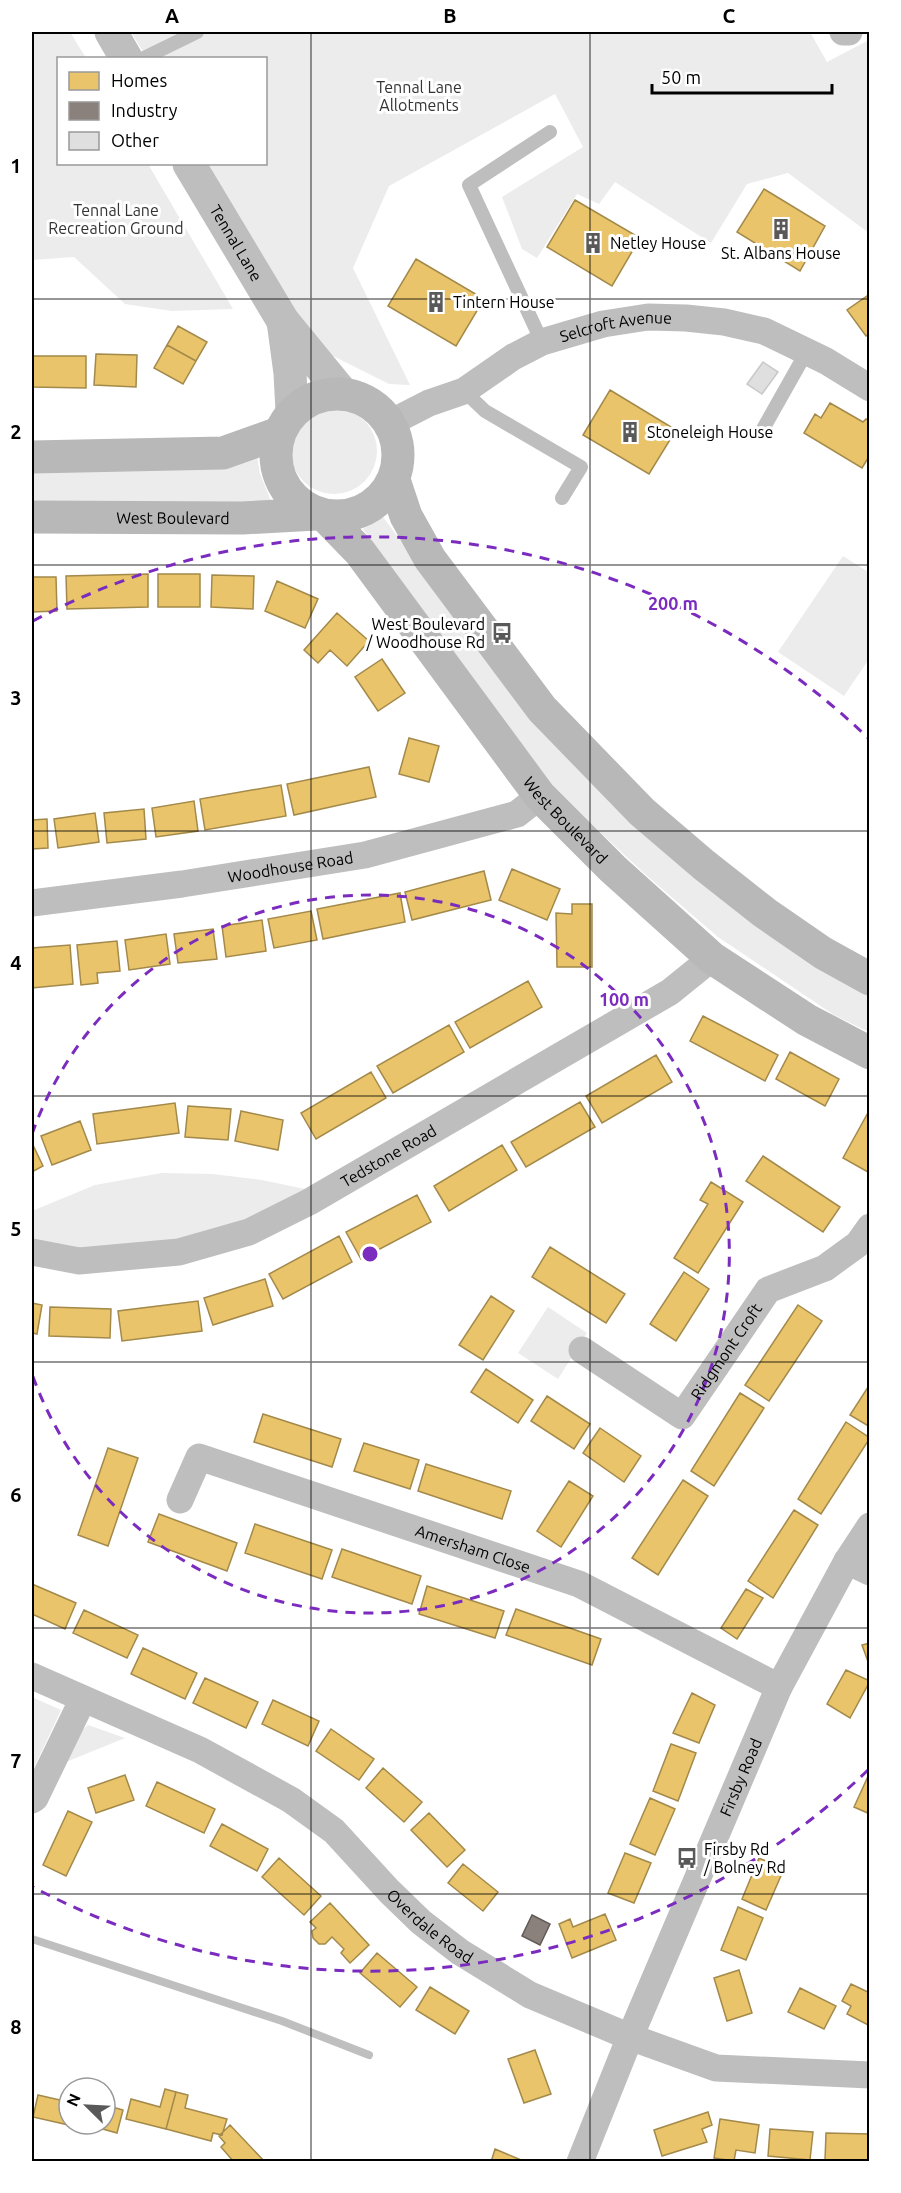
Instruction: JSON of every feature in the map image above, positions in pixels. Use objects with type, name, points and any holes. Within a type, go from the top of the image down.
[{"type":"main road","points":[[32,457],[223,453],[286,422],[315,397],[342,393],[370,402],[390,423],[399,451],[394,480],[378,502],[354,515],[321,516],[289,496],[275,466],[286,422]]},
{"type":"main road","points":[[394,480],[406,516],[430,559],[542,709],[642,812],[704,865],[765,913],[870,979]]},
{"type":"main road","name":"West Boulevard","points":[[32,517],[321,516],[360,552],[540,796],[613,869],[711,958],[807,1020],[870,1053]]},
{"type":"street","points":[[111,32],[125,57]]},
{"type":"street","points":[[843,32],[849,32]]},
{"type":"street","name":"Tennal Lane","points":[[190,165],[283,321],[342,393]]},
{"type":"street","name":"Selcroft Avenue","points":[[390,423],[429,403],[464,391],[513,357],[542,342],[603,324],[648,317],[724,322],[764,330],[863,376]]},
{"type":"street","name":"Tennal Lane","points":[[283,321],[290,373],[286,422]]},
{"type":"street","name":"Woodhouse Road","points":[[32,903],[182,884],[365,855],[517,814],[540,796]]},
{"type":"street","name":"Tedstone Road","points":[[32,1252],[80,1261],[135,1256],[178,1252],[249,1232],[309,1202],[670,992],[711,958]]},
{"type":"street","name":"Ridgmont Croft","points":[[582,1350],[682,1416],[768,1290],[825,1268],[858,1244],[870,1227]]},
{"type":"street","name":"Amersham Close","points":[[180,1500],[199,1457],[579,1584],[779,1687]]},
{"type":"street","name":"Firsby Road","points":[[580,2162],[630,2037],[779,1687],[858,1567],[870,1527]]},
{"type":"street","name":"Overdale Road","points":[[32,1676],[200,1750],[291,1800],[334,1832],[421,1922],[460,1952],[530,1995],[630,2037],[716,2068],[870,2075]]},
{"type":"street","points":[[32,1800],[35,1798],[82,1699]]},
{"type":"lane","points":[[146,57],[197,32]]},
{"type":"lane","points":[[542,342],[469,185],[550,132]]},
{"type":"lane","points":[[763,429],[807,351]]},
{"type":"lane","points":[[464,391],[485,411],[580,467],[562,498]]},
{"type":"green space","name":"Tennal Lane Recreation Ground","points":[[32,32],[70,32],[85,57],[57,57],[57,165],[149,165],[233,309],[172,311],[125,304],[74,257],[32,260]]},
{"type":"green space","name":"Tennal Lane Allotments","points":[[131,32],[810,32],[827,62],[869,40],[869,233],[788,173],[747,184],[711,243],[615,182],[599,204],[577,194],[537,258],[522,249],[502,197],[583,147],[555,94],[389,186],[353,268],[410,385],[389,384],[329,354],[302,327],[209,165],[267,165],[267,57],[146,57]]},
{"type":"green space","points":[[334,408],[358,415],[370,427],[377,451],[370,475],[358,487],[334,494],[310,487],[298,475],[291,451],[298,427],[310,415]]},
{"type":"green space","points":[[257,456],[260,474],[271,501],[205,506],[32,507],[32,465]]},
{"type":"green space","points":[[383,517],[505,681],[869,989],[869,1032],[834,1015],[718,937],[646,875],[556,791],[460,666],[363,529]]},
{"type":"green space","points":[[843,556],[870,573],[869,659],[844,696],[778,652]]},
{"type":"green space","points":[[162,1173],[213,1174],[262,1180],[324,1193],[179,1252],[32,1252],[32,1211],[95,1185]]},
{"type":"green space","points":[[548,1307],[587,1333],[558,1379],[518,1353]]},
{"type":"green space","points":[[32,1697],[61,1710],[32,1772]]},
{"type":"green space","points":[[88,1725],[125,1738],[66,1762],[80,1732]]},
{"type":"building: Homes","name":"St. Albans House","points":[[764,189],[825,226],[800,271],[737,232]]},
{"type":"building: Homes","name":"Netley House","points":[[575,200],[640,238],[612,286],[547,247]]},
{"type":"building: Homes","name":"Tintern House","points":[[416,259],[484,299],[456,346],[388,306]]},
{"type":"building: Homes","points":[[870,294],[870,333],[866,336],[847,310]]},
{"type":"building: Homes","points":[[178,326],[207,342],[196,361],[167,345]]},
{"type":"building: Homes","points":[[167,345],[196,361],[183,384],[154,368]]},
{"type":"building: Homes","points":[[96,354],[137,355],[136,387],[94,385]]},
{"type":"building: Homes","points":[[32,356],[86,356],[86,388],[32,387]]},
{"type":"building: Homes","name":"Stoneleigh House","points":[[610,390],[676,430],[649,474],[583,435]]},
{"type":"building: Homes","points":[[830,403],[863,422],[866,419],[870,421],[870,455],[862,468],[804,433],[815,414],[821,418]]},
{"type":"building: Homes","points":[[148,574],[148,607],[67,609],[66,576]]},
{"type":"building: Homes","points":[[158,574],[200,574],[200,607],[158,607]]},
{"type":"building: Homes","points":[[212,575],[254,576],[253,609],[211,607]]},
{"type":"building: Homes","points":[[32,577],[56,577],[57,611],[32,612]]},
{"type":"building: Homes","points":[[277,581],[318,599],[305,628],[265,611]]},
{"type":"building: Homes","points":[[337,613],[369,641],[347,666],[330,650],[318,663],[304,650]]},
{"type":"building: Homes","points":[[382,659],[405,693],[378,711],[355,677]]},
{"type":"building: Homes","points":[[409,738],[439,746],[429,782],[399,774]]},
{"type":"building: Homes","points":[[369,767],[376,797],[294,815],[287,784]]},
{"type":"building: Homes","points":[[281,785],[286,816],[205,830],[200,799]]},
{"type":"building: Homes","points":[[194,801],[198,831],[156,837],[152,808]]},
{"type":"building: Homes","points":[[144,809],[146,839],[107,843],[104,813]]},
{"type":"building: Homes","points":[[95,813],[99,842],[58,848],[54,819]]},
{"type":"building: Homes","points":[[47,819],[48,848],[32,849],[32,820]]},
{"type":"building: Homes","points":[[512,869],[560,889],[547,920],[499,900]]},
{"type":"building: Homes","points":[[484,871],[491,900],[412,920],[405,892]]},
{"type":"building: Homes","points":[[400,893],[405,922],[323,939],[317,909]]},
{"type":"building: Homes","points":[[572,904],[592,904],[592,967],[557,967],[556,913],[572,914]]},
{"type":"building: Homes","points":[[311,911],[317,940],[274,948],[268,919]]},
{"type":"building: Homes","points":[[262,920],[266,951],[226,957],[222,926]]},
{"type":"building: Homes","points":[[213,929],[217,959],[178,963],[174,934]]},
{"type":"building: Homes","points":[[166,934],[170,964],[129,970],[125,940]]},
{"type":"building: Homes","points":[[117,941],[120,971],[97,973],[98,983],[81,985],[77,945]]},
{"type":"building: Homes","points":[[70,945],[73,984],[32,988],[32,948]]},
{"type":"building: Homes","points":[[528,981],[542,1007],[470,1048],[455,1022]]},
{"type":"building: Homes","points":[[703,1016],[778,1055],[765,1081],[690,1041]]},
{"type":"building: Homes","points":[[449,1025],[464,1052],[393,1093],[377,1066]]},
{"type":"building: Homes","points":[[790,1052],[839,1079],[825,1106],[776,1079]]},
{"type":"building: Homes","points":[[656,1055],[672,1082],[602,1123],[586,1096]]},
{"type":"building: Homes","points":[[371,1072],[386,1098],[316,1139],[301,1113]]},
{"type":"building: Homes","points":[[580,1102],[595,1127],[526,1167],[511,1142]]},
{"type":"building: Homes","points":[[175,1103],[179,1133],[97,1144],[93,1114]]},
{"type":"building: Homes","points":[[188,1106],[231,1109],[228,1140],[185,1137]]},
{"type":"building: Homes","points":[[870,1109],[870,1170],[868,1172],[843,1158]]},
{"type":"building: Homes","points":[[241,1111],[283,1120],[278,1150],[235,1141]]},
{"type":"building: Homes","points":[[80,1121],[91,1150],[52,1165],[41,1136]]},
{"type":"building: Homes","points":[[32,1143],[43,1166],[32,1172]]},
{"type":"building: Homes","points":[[502,1145],[517,1170],[449,1211],[434,1186]]},
{"type":"building: Homes","points":[[763,1156],[840,1207],[823,1232],[746,1181]]},
{"type":"building: Homes","points":[[711,1182],[743,1202],[698,1273],[674,1258],[708,1204],[700,1200]]},
{"type":"building: Homes","points":[[417,1195],[431,1222],[361,1259],[346,1232]]},
{"type":"building: Homes","points":[[339,1236],[352,1262],[283,1299],[269,1274]]},
{"type":"building: Homes","points":[[550,1247],[625,1294],[606,1323],[532,1277]]},
{"type":"building: Homes","points":[[684,1272],[709,1289],[676,1341],[650,1324]]},
{"type":"building: Homes","points":[[265,1279],[273,1306],[213,1325],[204,1298]]},
{"type":"building: Homes","points":[[491,1296],[514,1311],[483,1360],[459,1345]]},
{"type":"building: Homes","points":[[198,1301],[202,1331],[122,1341],[118,1311]]},
{"type":"building: Homes","points":[[32,1303],[42,1305],[37,1334],[32,1333]]},
{"type":"building: Homes","points":[[798,1305],[822,1321],[769,1401],[745,1385]]},
{"type":"building: Homes","points":[[50,1307],[111,1309],[110,1338],[49,1336]]},
{"type":"building: Homes","points":[[486,1369],[533,1400],[518,1423],[471,1392]]},
{"type":"building: Homes","points":[[870,1384],[870,1427],[850,1415]]},
{"type":"building: Homes","points":[[740,1393],[764,1408],[714,1486],[691,1471]]},
{"type":"building: Homes","points":[[547,1396],[590,1424],[574,1449],[531,1421]]},
{"type":"building: Homes","points":[[263,1414],[341,1439],[332,1467],[254,1442]]},
{"type":"building: Homes","points":[[846,1422],[870,1438],[821,1514],[798,1499]]},
{"type":"building: Homes","points":[[600,1428],[641,1456],[624,1482],[583,1453]]},
{"type":"building: Homes","points":[[364,1443],[419,1460],[410,1489],[354,1471]]},
{"type":"building: Homes","points":[[108,1448],[138,1458],[108,1546],[78,1535]]},
{"type":"building: Homes","points":[[426,1464],[511,1491],[502,1519],[418,1491]]},
{"type":"building: Homes","points":[[683,1480],[708,1496],[658,1575],[632,1558]]},
{"type":"building: Homes","points":[[569,1481],[593,1496],[561,1547],[537,1531]]},
{"type":"building: Homes","points":[[794,1510],[818,1525],[773,1598],[748,1581]]},
{"type":"building: Homes","points":[[159,1514],[237,1543],[227,1571],[148,1542]]},
{"type":"building: Homes","points":[[255,1524],[332,1550],[322,1579],[245,1553]]},
{"type":"building: Homes","points":[[342,1549],[421,1576],[412,1604],[332,1577]]},
{"type":"building: Homes","points":[[32,1584],[76,1603],[65,1629],[32,1614]]},
{"type":"building: Homes","points":[[427,1586],[504,1611],[495,1638],[419,1614]]},
{"type":"building: Homes","points":[[746,1589],[763,1598],[737,1639],[721,1628]]},
{"type":"building: Homes","points":[[516,1609],[601,1639],[592,1665],[506,1635]]},
{"type":"building: Homes","points":[[84,1610],[138,1635],[127,1658],[73,1633]]},
{"type":"building: Homes","points":[[870,1643],[870,1667],[862,1645]]},
{"type":"building: Homes","points":[[143,1648],[197,1673],[185,1699],[131,1674]]},
{"type":"building: Homes","points":[[846,1670],[870,1681],[850,1718],[827,1704]]},
{"type":"building: Homes","points":[[205,1678],[258,1702],[246,1728],[193,1703]]},
{"type":"building: Homes","points":[[692,1693],[715,1705],[699,1743],[673,1733]]},
{"type":"building: Homes","points":[[273,1700],[319,1721],[308,1746],[262,1724]]},
{"type":"building: Homes","points":[[331,1729],[374,1759],[359,1780],[316,1751]]},
{"type":"building: Homes","points":[[671,1744],[696,1753],[678,1801],[653,1791]]},
{"type":"building: Homes","points":[[383,1768],[422,1802],[404,1822],[366,1788]]},
{"type":"building: Homes","points":[[870,1772],[870,1814],[854,1807]]},
{"type":"building: Homes","points":[[125,1775],[134,1800],[96,1813],[88,1788]]},
{"type":"building: Homes","points":[[157,1782],[215,1809],[204,1833],[146,1806]]},
{"type":"building: Homes","points":[[650,1798],[675,1809],[655,1855],[630,1844]]},
{"type":"building: Homes","points":[[68,1811],[92,1822],[66,1876],[43,1865]]},
{"type":"building: Homes","points":[[429,1813],[465,1850],[447,1867],[411,1830]]},
{"type":"building: Homes","points":[[222,1824],[268,1849],[257,1871],[210,1846]]},
{"type":"building: Homes","points":[[625,1853],[651,1863],[634,1903],[608,1893]]},
{"type":"building: Homes","points":[[279,1858],[321,1896],[304,1915],[262,1877]]},
{"type":"building: Homes","points":[[759,1858],[784,1869],[766,1910],[742,1899]]},
{"type":"building: Homes","points":[[463,1864],[498,1892],[483,1911],[448,1883]]},
{"type":"building: Homes","points":[[330,1903],[369,1945],[350,1963],[341,1953],[344,1949],[332,1937],[325,1944],[319,1944],[313,1938],[312,1931],[316,1928],[310,1922]]},
{"type":"building: Homes","points":[[738,1907],[763,1918],[746,1960],[721,1950]]},
{"type":"building: Homes","points":[[605,1914],[616,1940],[572,1958],[559,1924],[570,1919],[573,1927]]},
{"type":"building: Homes","points":[[377,1953],[417,1987],[400,2007],[360,1973]]},
{"type":"building: Homes","points":[[739,1970],[752,2013],[727,2021],[714,1978]]},
{"type":"building: Homes","points":[[851,1984],[870,1993],[870,2026],[847,2014],[851,2006],[842,2001]]},
{"type":"building: Homes","points":[[430,1987],[469,2011],[455,2034],[416,2010]]},
{"type":"building: Homes","points":[[800,1988],[836,2006],[824,2029],[788,2012]]},
{"type":"building: Homes","points":[[535,2050],[551,2094],[524,2103],[508,2059]]},
{"type":"building: Homes","points":[[165,2089],[176,2092],[166,2129],[126,2119],[131,2099],[160,2107]]},
{"type":"building: Homes","points":[[176,2092],[188,2095],[185,2108],[227,2119],[222,2135],[213,2133],[211,2141],[166,2129]]},
{"type":"building: Homes","points":[[38,2095],[57,2099],[57,2122],[33,2117]]},
{"type":"building: Homes","points":[[117,2108],[123,2110],[117,2133]]},
{"type":"building: Homes","points":[[708,2112],[712,2125],[702,2129],[707,2142],[662,2156],[654,2130]]},
{"type":"building: Homes","points":[[720,2119],[759,2125],[755,2153],[736,2150],[734,2161],[714,2158]]},
{"type":"building: Homes","points":[[230,2125],[265,2162],[234,2162],[221,2147],[225,2143],[219,2136]]},
{"type":"building: Homes","points":[[770,2129],[813,2132],[810,2160],[768,2156]]},
{"type":"building: Homes","points":[[826,2133],[870,2134],[869,2161],[825,2160]]},
{"type":"building: Homes","points":[[495,2149],[521,2160],[520,2162],[491,2162]]},
{"type":"building: Industry","points":[[532,1915],[550,1924],[540,1945],[522,1936]]},
{"type":"building: Other","points":[[763,362],[778,372],[762,394],[747,384]]},
{"type":"waterway","points":[[32,1939],[282,2021],[369,2055]]},
{"type":"place","name":"St. Albans House","points":[[781,229]]},
{"type":"place","name":"Netley House","points":[[593,243]]},
{"type":"place","name":"Tintern House","points":[[436,302]]},
{"type":"place","name":"Stoneleigh House","points":[[630,432]]},
{"type":"place","name":"West Boulevard / Woodhouse Rd","points":[[502,633]]},
{"type":"place","name":"Firsby Rd / Bolney Rd","points":[[687,1858]]}]
